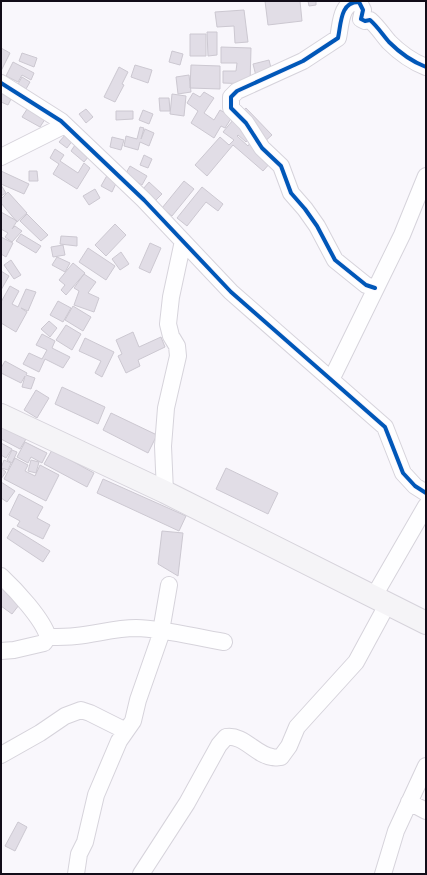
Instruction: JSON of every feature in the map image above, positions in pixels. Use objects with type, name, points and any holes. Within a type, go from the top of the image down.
[{"type":"street","points":[[375,288],[366,285],[335,260],[317,226],[291,193],[281,166],[262,148],[246,123],[231,108],[231,97],[238,91],[303,61],[338,38],[343,12],[348,5],[354,2],[359,2],[363,10],[361,19],[365,21],[370,20],[378,26],[389,42],[420,65],[426,67]]},
{"type":"street","points":[[1,83],[65,124],[144,200],[231,292],[385,427],[403,473],[415,486],[426,493]]},
{"type":"street","points":[[1,157],[65,124]]},
{"type":"street","points":[[331,380],[402,235],[426,176]]},
{"type":"street","points":[[165,492],[163,446],[166,408],[178,356],[177,346],[171,336],[168,324],[171,297],[183,241]]},
{"type":"street","points":[[1,415],[165,492],[251,537],[426,623]]},
{"type":"street","points":[[141,874],[186,803],[219,745],[226,737],[232,736],[241,740],[270,757],[281,757],[289,746],[297,727],[356,662],[381,600],[426,506]]},
{"type":"street","points":[[1,576],[32,610],[46,631],[48,637]]},
{"type":"street","points":[[76,874],[79,854],[86,842],[96,795],[116,749],[133,721],[138,700],[160,637],[169,585]]},
{"type":"street","points":[[48,637],[74,636],[135,628],[161,629],[224,642]]},
{"type":"street","points":[[1,651],[14,650],[44,643],[48,637]]},
{"type":"street","points":[[1,755],[40,733],[65,716],[81,710],[126,731]]},
{"type":"street","points":[[383,874],[396,831],[426,766]]},
{"type":"street","points":[[409,802],[426,811]]},
{"type":"building","points":[[265,1],[300,1],[302,21],[268,25]]},
{"type":"building","points":[[308,1],[316,1],[316,5],[309,6]]},
{"type":"building","points":[[244,10],[248,42],[235,43],[234,26],[217,27],[215,12]]},
{"type":"building","points":[[207,32],[217,32],[217,55],[208,56]]},
{"type":"building","points":[[190,34],[206,34],[206,56],[190,56]]},
{"type":"building","points":[[221,47],[251,48],[250,84],[223,83],[223,71],[236,71],[237,63],[221,63]]},
{"type":"building","points":[[1,48],[10,53],[1,71]]},
{"type":"building","points":[[172,51],[183,54],[180,65],[169,62]]},
{"type":"building","points":[[22,53],[37,58],[34,67],[19,61]]},
{"type":"building","points":[[269,60],[272,72],[256,76],[253,64]]},
{"type":"building","points":[[13,62],[34,73],[31,80],[22,75],[18,82],[6,76]]},
{"type":"building","points":[[135,65],[152,70],[148,83],[131,77]]},
{"type":"building","points":[[191,65],[220,66],[220,89],[190,88]]},
{"type":"building","points":[[119,67],[128,72],[122,84],[124,85],[115,102],[104,97]]},
{"type":"building","points":[[189,75],[191,92],[178,94],[176,77]]},
{"type":"building","points":[[22,77],[30,82],[26,89],[18,84]]},
{"type":"building","points":[[1,91],[12,97],[8,105],[1,102]]},
{"type":"building","points":[[204,92],[214,98],[204,113],[214,120],[220,110],[232,117],[225,128],[221,126],[214,138],[191,123],[198,111],[187,103],[193,93],[200,97]]},
{"type":"building","points":[[172,94],[186,96],[184,116],[170,114]]},
{"type":"building","points":[[159,98],[169,98],[170,111],[160,111]]},
{"type":"building","points":[[29,106],[47,116],[40,127],[22,117]]},
{"type":"building","points":[[246,108],[272,135],[263,143],[237,116]]},
{"type":"building","points":[[86,109],[93,117],[86,123],[79,114]]},
{"type":"building","points":[[143,110],[153,114],[149,124],[139,120]]},
{"type":"building","points":[[116,111],[133,111],[133,119],[116,120]]},
{"type":"building","points":[[233,120],[252,135],[246,142],[238,135],[237,136],[248,146],[250,143],[271,162],[263,171],[233,145],[207,176],[195,165],[220,137],[229,145],[234,140],[223,132]]},
{"type":"building","points":[[140,127],[144,128],[141,139],[145,129],[154,133],[149,146],[140,142],[138,150],[124,146],[126,136],[137,139]]},
{"type":"building","points":[[66,134],[73,140],[67,148],[59,142]]},
{"type":"building","points":[[112,137],[124,140],[121,150],[110,147]]},
{"type":"building","points":[[75,145],[89,156],[84,162],[71,151]]},
{"type":"building","points":[[55,149],[64,155],[60,161],[78,173],[84,163],[90,168],[77,189],[53,174],[59,164],[50,158]]},
{"type":"building","points":[[144,155],[152,159],[148,168],[140,165]]},
{"type":"building","points":[[130,166],[147,176],[142,185],[125,175]]},
{"type":"building","points":[[1,171],[29,184],[24,194],[1,184]]},
{"type":"building","points":[[29,171],[37,171],[38,181],[29,181]]},
{"type":"building","points":[[109,172],[119,177],[112,192],[101,186]]},
{"type":"building","points":[[184,181],[194,189],[172,216],[162,208]]},
{"type":"building","points":[[149,182],[162,194],[156,200],[143,189]]},
{"type":"building","points":[[1,185],[6,193],[1,196]]},
{"type":"building","points":[[202,187],[223,204],[218,211],[206,202],[187,226],[177,218]]},
{"type":"building","points":[[95,189],[100,198],[89,205],[83,196]]},
{"type":"building","points":[[8,192],[27,213],[17,222],[1,203],[1,199]]},
{"type":"building","points":[[1,212],[17,221],[12,229],[15,226],[22,231],[12,242],[5,237],[8,233],[1,229]]},
{"type":"building","points":[[27,214],[48,235],[41,241],[20,221]]},
{"type":"building","points":[[115,224],[126,235],[106,256],[95,245]]},
{"type":"building","points":[[21,234],[41,246],[36,253],[16,241]]},
{"type":"building","points":[[61,236],[77,237],[77,246],[60,244]]},
{"type":"building","points":[[1,237],[13,243],[6,257],[1,254]]},
{"type":"building","points":[[150,243],[161,248],[150,273],[139,268]]},
{"type":"building","points":[[63,245],[65,255],[53,257],[51,247]]},
{"type":"building","points":[[88,248],[115,266],[106,280],[79,262]]},
{"type":"building","points":[[121,252],[129,264],[120,270],[112,259]]},
{"type":"building","points":[[57,257],[70,263],[65,272],[52,265]]},
{"type":"building","points":[[11,260],[21,275],[14,279],[4,265]]},
{"type":"building","points":[[73,263],[85,273],[66,295],[61,290],[65,285],[59,280]]},
{"type":"building","points":[[1,271],[9,276],[1,290]]},
{"type":"building","points":[[84,274],[96,282],[88,293],[99,298],[94,312],[74,305],[79,291],[74,288]]},
{"type":"building","points":[[10,286],[19,291],[12,304],[18,307],[26,289],[36,292],[28,311],[21,308],[27,312],[16,332],[1,323],[1,302]]},
{"type":"building","points":[[58,301],[71,308],[63,322],[50,315]]},
{"type":"building","points":[[73,306],[91,317],[83,331],[65,320]]},
{"type":"building","points":[[49,321],[57,328],[50,337],[41,329]]},
{"type":"building","points":[[66,325],[81,334],[72,350],[56,340]]},
{"type":"building","points":[[133,332],[139,347],[161,337],[165,347],[138,360],[140,366],[126,373],[118,356],[122,354],[116,340]]},
{"type":"building","points":[[42,334],[55,341],[52,348],[70,357],[63,368],[45,359],[39,372],[23,364],[29,353],[42,359],[47,350],[36,345]]},
{"type":"building","points":[[85,338],[114,352],[102,377],[95,373],[101,361],[79,351]]},
{"type":"building","points":[[5,361],[27,373],[26,375],[35,378],[31,389],[22,387],[25,376],[21,383],[1,373],[1,368]]},
{"type":"building","points":[[62,387],[105,407],[98,424],[55,404]]},
{"type":"building","points":[[36,390],[49,398],[37,418],[24,410]]},
{"type":"building","points":[[111,413],[157,435],[148,453],[103,430]]},
{"type":"building","points":[[1,426],[26,439],[20,449],[1,439]]},
{"type":"building","points":[[25,442],[47,453],[42,463],[31,457],[28,463],[17,457]]},
{"type":"building","points":[[1,443],[12,449],[6,458],[1,455]]},
{"type":"building","points":[[12,450],[17,452],[12,463],[7,460]]},
{"type":"building","points":[[52,450],[94,473],[87,487],[44,464]]},
{"type":"building","points":[[15,458],[28,465],[25,471],[35,476],[40,465],[59,475],[46,501],[4,479]]},
{"type":"building","points":[[4,460],[11,463],[8,470],[1,468]]},
{"type":"building","points":[[31,460],[39,462],[36,473],[28,471]]},
{"type":"building","points":[[1,468],[6,472],[1,479]]},
{"type":"building","points":[[226,468],[278,493],[268,514],[216,489]]},
{"type":"building","points":[[103,479],[186,516],[179,531],[97,493]]},
{"type":"building","points":[[1,482],[15,491],[7,502],[1,498]]},
{"type":"building","points":[[19,494],[43,507],[37,518],[50,525],[43,539],[17,526],[20,521],[9,515]]},
{"type":"building","points":[[13,528],[50,551],[43,562],[7,538]]},
{"type":"building","points":[[162,531],[183,533],[178,576],[158,564]]},
{"type":"building","points":[[1,577],[26,596],[12,614],[1,606]]},
{"type":"building","points":[[18,822],[27,827],[15,851],[5,846]]},
{"type":"cycle path","points":[[375,288],[366,285],[335,260],[317,226],[291,193],[281,166],[262,148],[246,123],[231,108],[231,97],[237,91],[303,61],[338,38],[342,15],[348,5],[359,2],[363,10],[361,19],[365,21],[370,20],[397,49],[411,60],[426,67]]},
{"type":"cycle path","points":[[1,83],[61,121],[144,200],[231,292],[385,427],[403,473],[415,486],[426,493]]}]
